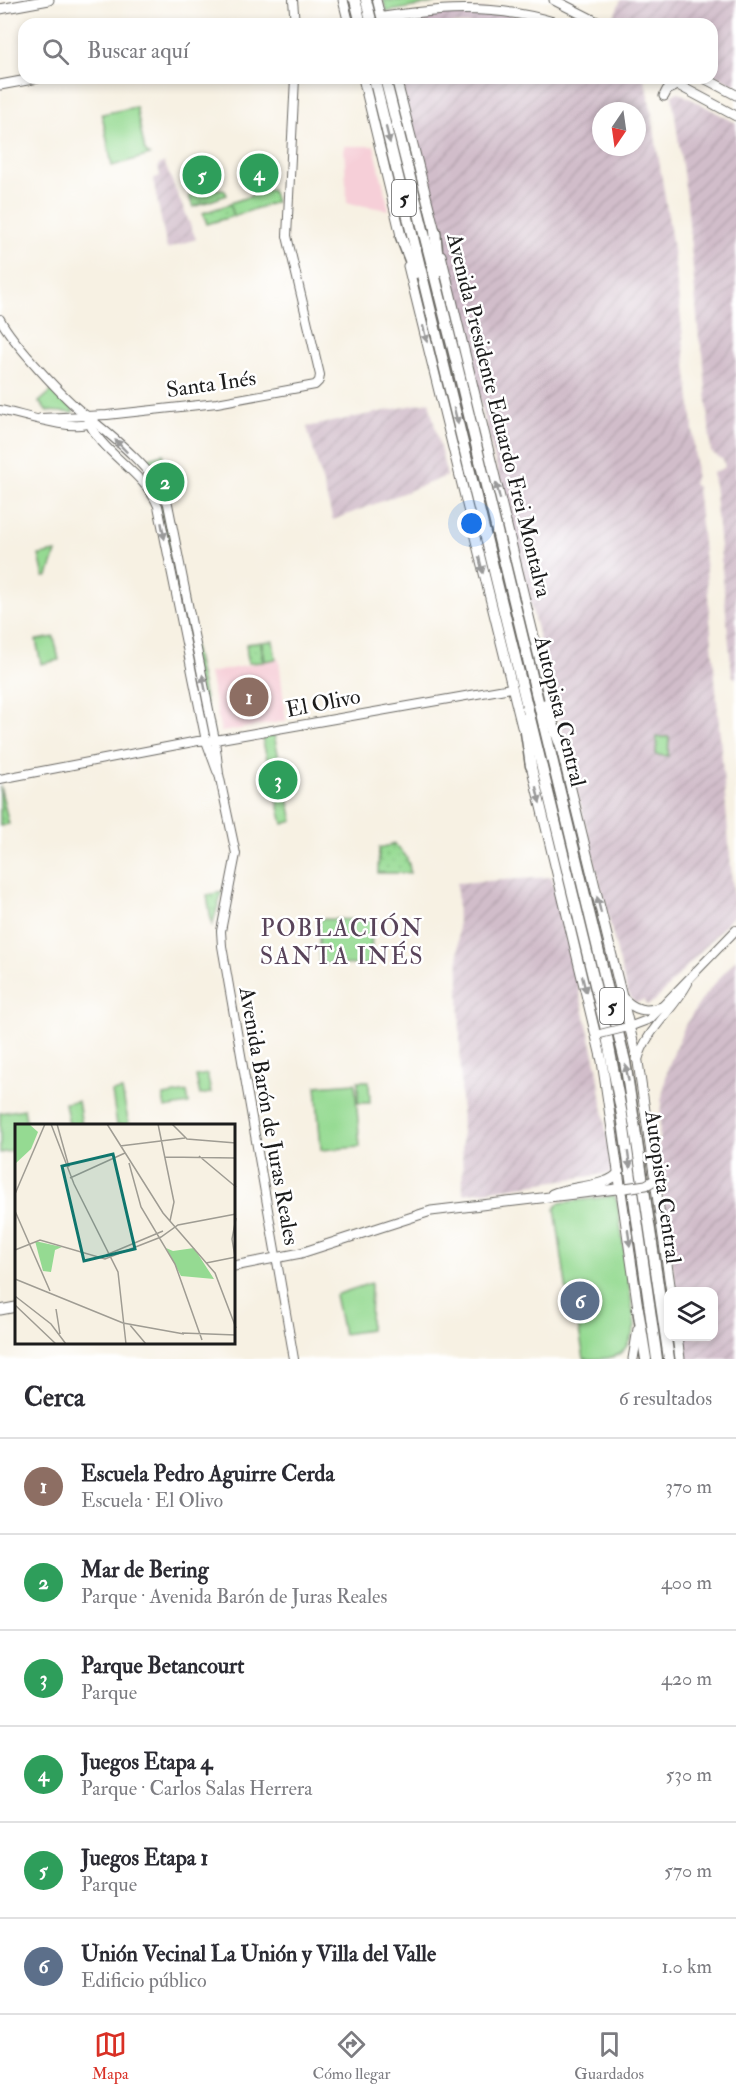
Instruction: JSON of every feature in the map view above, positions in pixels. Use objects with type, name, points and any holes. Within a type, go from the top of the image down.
[{"type":"highway","points":[[356,0],[360,18]]},
{"type":"highway","points":[[366,0],[376,18]]},
{"type":"highway","name":"Autopista Central","points":[[375,84],[613,1065],[657,1359]]},
{"type":"highway","name":"Autopista Central","points":[[387,84],[529,659],[627,1073],[669,1359]]},
{"type":"highway","points":[[435,231],[445,316]]},
{"type":"highway","points":[[401,237],[432,318]]},
{"type":"highway","points":[[529,659],[559,741]]},
{"type":"highway","points":[[516,660],[531,766]]},
{"type":"highway","points":[[638,1309],[646,1359]]},
{"type":"main road","points":[[0,9],[49,0]]},
{"type":"main road","points":[[343,0],[346,18]]},
{"type":"main road","points":[[376,0],[378,18]]},
{"type":"main road","points":[[554,0],[589,18]]},
{"type":"main road","points":[[389,18],[438,5],[491,2],[525,8],[547,18]]},
{"type":"main road","points":[[0,85],[18,82]]},
{"type":"main road","points":[[364,84],[598,1035],[623,1188],[638,1309],[633,1359]]},
{"type":"main road","name":"Avenida Presidente Eduardo Frei Montalva","points":[[398,84],[622,996],[627,1027],[638,1062],[670,1287]]},
{"type":"main road","points":[[715,84],[736,95]]},
{"type":"main road","points":[[664,96],[668,90],[678,85],[736,116]]},
{"type":"main road","points":[[622,996],[638,1010],[653,1010],[662,1007]]},
{"type":"main road","points":[[550,1195],[567,1188],[610,1181],[619,1172]]},
{"type":"main road","points":[[236,1266],[277,1258],[431,1211],[550,1195],[575,1196],[646,1185],[654,1178]]},
{"type":"main road","points":[[0,1310],[15,1307]]},
{"type":"main road","points":[[678,1341],[680,1359]]},
{"type":"street","points":[[293,0],[294,18]]},
{"type":"street","name":"Santa Inés","points":[[0,410],[69,425],[107,415],[217,403],[315,384],[319,381],[320,375],[287,236],[295,84]]},
{"type":"street","name":"Avenida Barón de Juras Reales","points":[[0,319],[13,338],[90,420],[151,493],[158,506],[206,741],[219,774]]},
{"type":"street","name":"Avenida Barón de Juras Reales","points":[[90,420],[151,477],[167,499],[236,859],[221,939],[294,1359]]},
{"type":"street","points":[[158,506],[167,499]]},
{"type":"street","name":"El Olivo","points":[[0,779],[511,688]]},
{"type":"street","points":[[598,1035],[650,1019],[736,930]]},
{"type":"street","points":[[638,1062],[647,1038],[673,1007],[691,978]]},
{"type":"shaded area","points":[[621,0],[736,0],[736,86],[718,77],[718,18],[613,18]]},
{"type":"shaded area","points":[[451,10],[493,10],[524,18],[404,18]]},
{"type":"shaded area","points":[[401,84],[646,84],[648,92],[672,241],[692,417],[696,475],[693,484],[697,487],[706,571],[735,914],[655,1001],[646,1005],[644,1000],[635,1003],[627,992]]},
{"type":"shaded area","points":[[678,92],[736,123],[736,679],[732,675],[713,473],[725,467],[723,460],[711,452],[687,201],[672,95]]},
{"type":"shaded area","points":[[344,146],[374,146],[389,210],[347,203]]},
{"type":"shaded area","points":[[164,162],[196,239],[167,249],[153,179],[160,176],[158,166]]},
{"type":"shaded area","points":[[429,402],[447,476],[333,520],[307,427]]},
{"type":"shaded area","points":[[279,659],[286,721],[221,732],[209,673]]},
{"type":"shaded area","points":[[552,877],[597,1067],[612,1173],[463,1194],[457,883]]},
{"type":"shaded area","points":[[736,959],[736,1359],[686,1359],[684,1341],[718,1341],[718,1287],[675,1287],[658,1159],[661,1102],[668,1067],[685,1025],[705,995]]},
{"type":"green space","points":[[383,0],[450,0],[387,12]]},
{"type":"green space","points":[[136,107],[145,151],[150,155],[112,166],[102,114]]},
{"type":"green space","points":[[189,166],[212,167],[212,187],[195,184]]},
{"type":"green space","points":[[268,166],[268,180],[250,183],[249,167]]},
{"type":"green space","points":[[198,184],[225,191],[227,195],[193,207],[189,196],[201,191]]},
{"type":"green space","points":[[272,189],[276,202],[234,216],[230,203]]},
{"type":"green space","points":[[231,204],[234,216],[207,224],[203,213]]},
{"type":"green space","points":[[54,389],[73,409],[73,413],[47,411],[39,402]]},
{"type":"green space","points":[[163,454],[171,493],[143,460]]},
{"type":"green space","points":[[164,504],[213,737],[208,737],[160,505]]},
{"type":"green space","points":[[56,552],[48,576],[44,577],[39,555]]},
{"type":"green space","points":[[54,637],[59,660],[41,664],[36,640]]},
{"type":"green space","points":[[273,641],[276,659],[265,661],[262,642]]},
{"type":"green space","points":[[261,642],[263,662],[248,663],[246,644]]},
{"type":"green space","points":[[274,735],[293,821],[283,824],[262,738]]},
{"type":"green space","points":[[657,737],[669,737],[668,756],[656,755]]},
{"type":"green space","points":[[0,786],[9,824],[0,826]]},
{"type":"green space","points":[[394,844],[406,857],[410,873],[378,873],[379,848]]},
{"type":"green space","points":[[222,892],[212,926],[207,895]]},
{"type":"green space","points":[[319,919],[372,920],[371,965],[319,964]]},
{"type":"green space","points":[[207,1074],[211,1093],[200,1095],[196,1076]]},
{"type":"green space","points":[[358,1081],[369,1081],[370,1103],[358,1103]]},
{"type":"green space","points":[[355,1083],[360,1147],[321,1150],[316,1086]]},
{"type":"green space","points":[[122,1090],[129,1124],[117,1124],[112,1092]]},
{"type":"green space","points":[[187,1092],[189,1104],[165,1108],[163,1096]]},
{"type":"green space","points":[[78,1101],[82,1124],[69,1124],[65,1103]]},
{"type":"green space","points":[[24,1109],[27,1124],[15,1124],[15,1150],[0,1153],[0,1113]]},
{"type":"green space","points":[[614,1196],[617,1201],[635,1326],[632,1337],[623,1351],[612,1357],[584,1359],[578,1324],[568,1299],[555,1208],[559,1203]]},
{"type":"green space","points":[[371,1283],[370,1330],[343,1334],[335,1295]]},
{"type":"place","name":"Juegos Etapa 4","points":[[259,173]]},
{"type":"place","name":"Juegos Etapa 1","points":[[202,175]]},
{"type":"place","name":"Mar de Bering","points":[[165,482]]},
{"type":"place","name":"Escuela Pedro Aguirre Cerda","points":[[249,697]]},
{"type":"place","name":"Parque Betancourt","points":[[278,780]]},
{"type":"place","name":"Unión Vecinal La Unión y Villa del Valle","points":[[580,1301]]},
{"type":"district","name":"POBLACIÓN SANTA INÉS","points":[[342,942]]}]
